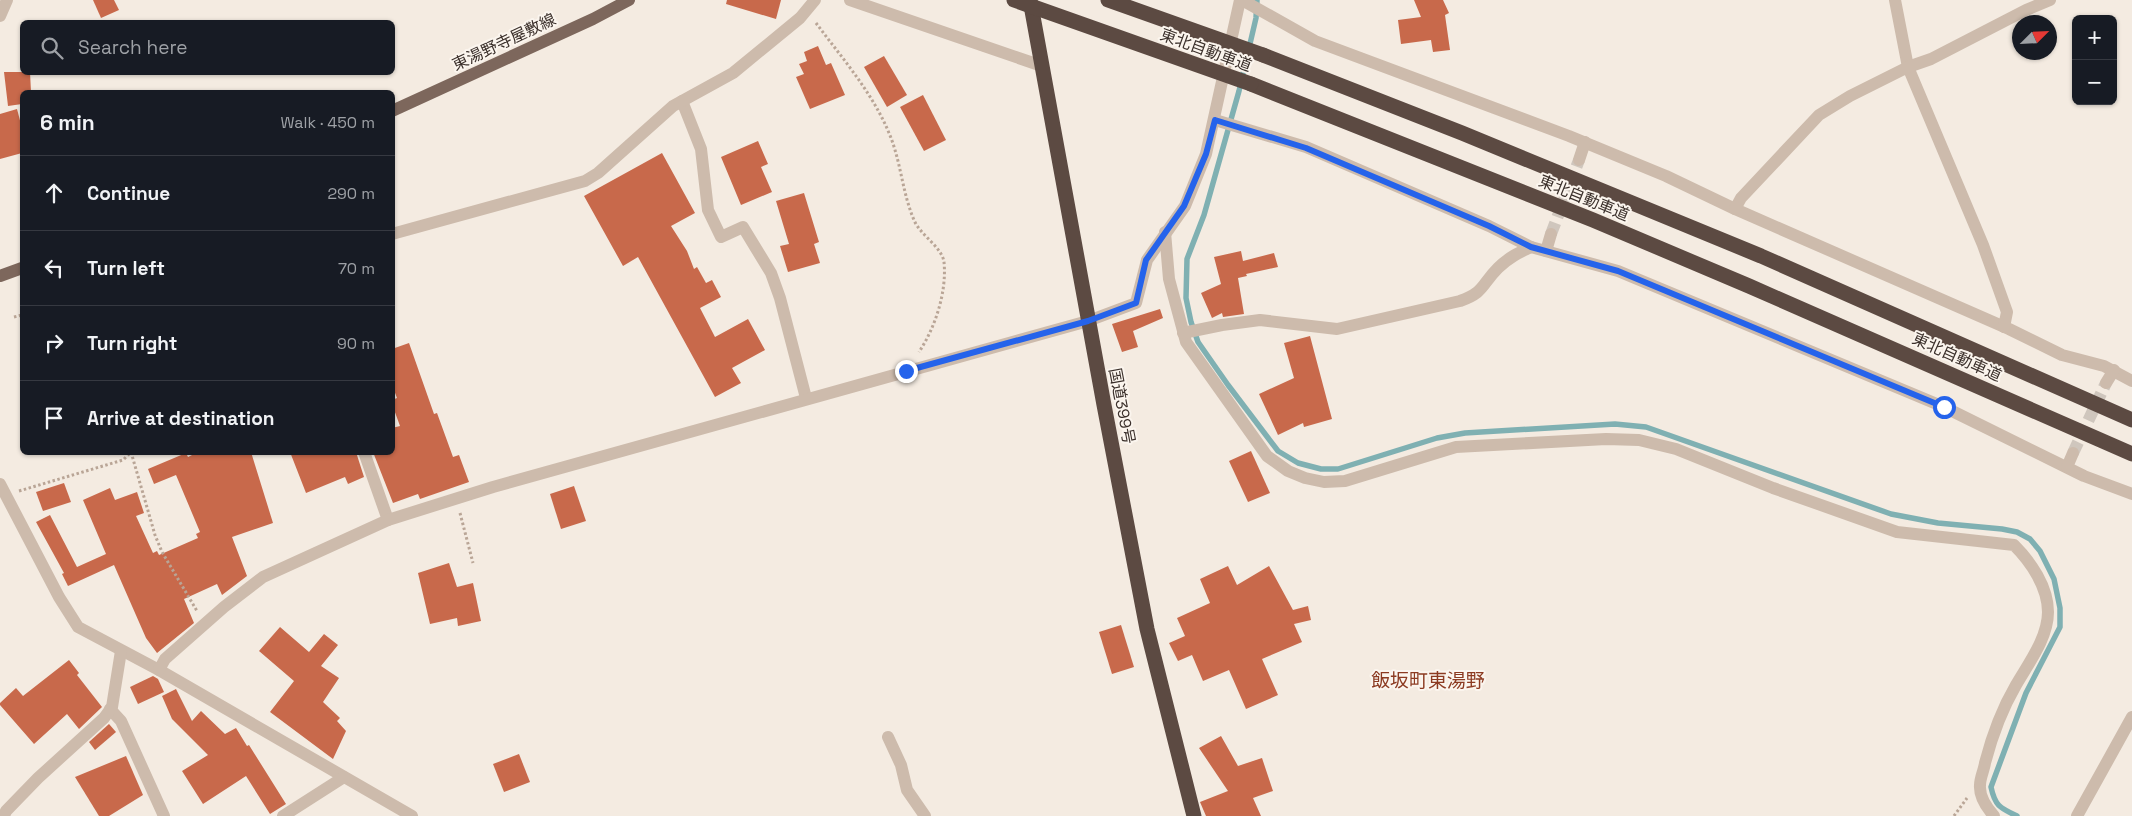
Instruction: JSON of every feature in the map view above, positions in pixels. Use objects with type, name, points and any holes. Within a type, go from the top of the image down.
[{"type":"highway","name":"東北自動車道","points":[[1014,0],[1251,84],[1442,159],[1680,256],[2132,454]]},
{"type":"highway","name":"国道399号","points":[[1030,0],[1088,321],[1147,629],[1194,816]]},
{"type":"highway","name":"東北自動車道","points":[[1108,0],[1264,55],[1462,133],[1760,256],[2132,420]]},
{"type":"main road","name":"東湯野寺屋敷線","points":[[395,110],[584,23],[629,0]]},
{"type":"main road","points":[[0,276],[20,269]]},
{"type":"street","points":[[0,16],[7,0]]},
{"type":"street","points":[[395,233],[586,181],[598,173],[660,117],[682,101],[733,72],[807,10],[815,0]]},
{"type":"street","points":[[850,0],[1042,66]]},
{"type":"street","points":[[1895,0],[1908,67],[1983,245],[2007,312],[2004,327]]},
{"type":"street","points":[[1735,209],[1741,198],[1819,115],[1850,96],[1908,67],[1931,60],[2026,10],[2050,0]]},
{"type":"street","points":[[160,670],[165,659],[263,578],[388,520],[456,498],[806,398],[1088,321],[1136,303],[1146,260],[1184,206],[1206,154],[1224,123],[1243,1],[1314,41],[1585,142],[1666,176],[1735,209],[2004,327],[2062,355],[2114,370],[2132,381]]},
{"type":"street","points":[[682,101],[701,149],[708,210],[721,237],[744,227],[771,273],[780,298],[806,398]]},
{"type":"street","points":[[1224,123],[1306,148],[1367,172],[1489,226],[1531,247],[1618,271],[1944,407],[2067,467],[2132,494]]},
{"type":"street","points":[[1579,160],[1585,142]]},
{"type":"street","points":[[1165,232],[1169,279],[1192,331],[1195,356],[1266,456],[1288,471],[1305,478],[1324,482],[1345,481],[1456,447],[1606,439],[1639,440],[1676,449],[1773,488],[1897,532],[2014,545],[2026,557],[2043,588],[2048,612],[2045,628],[2038,647],[2014,688],[1998,722],[1980,785],[1986,806],[1994,816]]},
{"type":"street","points":[[1546,251],[1552,234]]},
{"type":"street","points":[[1192,331],[1260,320],[1337,329],[1460,301],[1474,296],[1511,256],[1531,247]]},
{"type":"street","points":[[2106,383],[2114,370]]},
{"type":"street","points":[[2067,467],[2073,453]]},
{"type":"street","points":[[365,455],[388,520]]},
{"type":"street","points":[[3,490],[59,597],[78,627],[160,670],[412,816]]},
{"type":"street","points":[[4,816],[6,811],[38,778],[104,718],[112,707],[121,651]]},
{"type":"street","points":[[110,709],[121,721],[164,816]]},
{"type":"street","points":[[2077,816],[2132,717]]},
{"type":"street","points":[[888,737],[901,766],[908,790],[925,816]]},
{"type":"street","points":[[283,816],[344,777]]},
{"type":"path","points":[[807,10],[870,95],[890,133],[900,166],[906,200],[914,220],[920,232],[931,241],[944,260],[944,276],[939,308],[926,341],[906,371]]},
{"type":"path","points":[[14,317],[20,316]]},
{"type":"path","points":[[3,490],[123,460],[128,455]]},
{"type":"path","points":[[132,455],[155,535],[162,552],[205,624]]},
{"type":"path","points":[[456,498],[473,563]]},
{"type":"building","points":[[93,0],[114,0],[119,10],[101,18]]},
{"type":"building","points":[[727,0],[781,0],[776,19],[726,4]]},
{"type":"building","points":[[1414,0],[1443,0],[1449,13],[1445,15],[1450,50],[1433,52],[1431,40],[1401,44],[1398,20],[1421,17]]},
{"type":"building","points":[[818,46],[826,65],[831,63],[845,95],[810,109],[796,77],[804,74],[799,64],[807,61],[804,52]]},
{"type":"building","points":[[884,56],[907,95],[887,107],[864,67]]},
{"type":"building","points":[[4,72],[20,72],[20,75],[30,75],[31,90],[20,90],[20,104],[8,106]]},
{"type":"building","points":[[923,95],[946,140],[924,151],[900,107]]},
{"type":"building","points":[[17,109],[20,120],[20,154],[0,159],[0,114]]},
{"type":"building","points":[[758,141],[768,164],[761,167],[772,192],[741,205],[721,157]]},
{"type":"building","points":[[662,153],[695,213],[671,226],[687,251],[694,269],[697,267],[706,283],[712,280],[721,297],[700,308],[715,337],[748,319],[765,350],[732,368],[741,383],[715,397],[638,257],[623,266],[584,196]]},
{"type":"building","points":[[804,193],[819,242],[814,244],[820,263],[788,272],[780,246],[789,244],[776,201]]},
{"type":"building","points":[[1241,251],[1243,261],[1274,253],[1278,267],[1246,274],[1247,276],[1238,278],[1244,314],[1223,317],[1222,313],[1212,318],[1201,293],[1221,284],[1214,257]]},
{"type":"building","points":[[1160,309],[1163,318],[1133,331],[1138,347],[1122,352],[1112,324]]},
{"type":"building","points":[[1310,336],[1332,419],[1304,427],[1303,423],[1278,435],[1259,394],[1294,378],[1284,343]]},
{"type":"building","points":[[409,343],[434,414],[437,413],[453,457],[459,455],[469,482],[420,499],[418,494],[393,503],[374,455],[395,455],[395,427],[400,426],[395,412],[395,399],[397,398],[395,393],[395,348]]},
{"type":"building","points":[[1251,451],[1270,493],[1248,502],[1229,461]]},
{"type":"building","points":[[181,455],[187,455],[188,457],[192,455],[252,455],[273,523],[232,537],[247,576],[222,595],[217,584],[184,599],[194,623],[157,653],[146,638],[114,565],[68,586],[62,574],[64,573],[36,522],[50,515],[77,567],[106,554],[83,500],[110,488],[115,500],[137,492],[144,513],[136,516],[153,553],[157,551],[159,555],[198,538],[196,534],[200,532],[176,475],[154,484],[148,469]]},
{"type":"building","points":[[291,455],[357,455],[364,477],[348,484],[345,477],[306,493]]},
{"type":"building","points":[[64,483],[71,502],[43,511],[36,492]]},
{"type":"building","points":[[574,486],[586,521],[561,529],[550,494]]},
{"type":"building","points":[[449,563],[457,587],[473,583],[481,621],[458,626],[457,618],[430,624],[418,573]]},
{"type":"building","points":[[1228,566],[1237,585],[1269,566],[1293,610],[1308,606],[1311,620],[1294,624],[1302,642],[1262,659],[1278,695],[1246,709],[1229,670],[1203,681],[1192,655],[1178,661],[1169,643],[1185,636],[1177,618],[1210,603],[1200,579]]},
{"type":"building","points":[[1121,625],[1134,667],[1112,674],[1099,632]]},
{"type":"building","points":[[280,627],[309,652],[324,634],[338,645],[321,666],[339,678],[323,702],[340,718],[337,721],[346,731],[333,759],[270,712],[294,681],[259,651]]},
{"type":"building","points":[[69,660],[79,673],[77,675],[102,707],[79,729],[67,714],[34,744],[0,703],[16,688],[23,696]]},
{"type":"building","points":[[153,676],[158,679],[164,692],[138,704],[130,687]]},
{"type":"building","points":[[176,689],[192,721],[201,711],[225,734],[236,728],[247,746],[249,745],[286,804],[270,814],[246,776],[203,804],[182,771],[208,755],[172,719],[162,696]]},
{"type":"building","points":[[109,724],[116,732],[95,750],[89,742]]},
{"type":"building","points":[[1221,736],[1238,766],[1262,758],[1273,791],[1253,798],[1261,816],[1206,816],[1200,802],[1228,791],[1199,748]]},
{"type":"building","points":[[519,754],[530,782],[504,792],[493,764]]},
{"type":"building","points":[[126,756],[143,795],[109,816],[99,816],[75,777]]},
{"type":"waterway","points":[[1257,0],[1256,18],[1239,91],[1204,215],[1187,259],[1186,298],[1198,342],[1278,451],[1298,463],[1321,469],[1338,469],[1437,438],[1465,433],[1615,424],[1646,427],[1891,514],[1938,523],[2017,532],[2030,539],[2040,551],[2054,579],[2060,608],[2060,627],[2026,693],[1991,787],[1994,798],[1999,806],[2017,816]]},
{"type":"tunnel","points":[[1551,234],[1579,160]]},
{"type":"tunnel","points":[[2073,453],[2106,383]]},
{"type":"district","name":"飯坂町東湯野","points":[[1428,680]]},
{"type":"route","points":[[906,371],[1088,321],[1136,303],[1146,260],[1184,206],[1206,154],[1215,120],[1306,148],[1376,176],[1489,226],[1531,247],[1618,271],[1944,407]]}]
